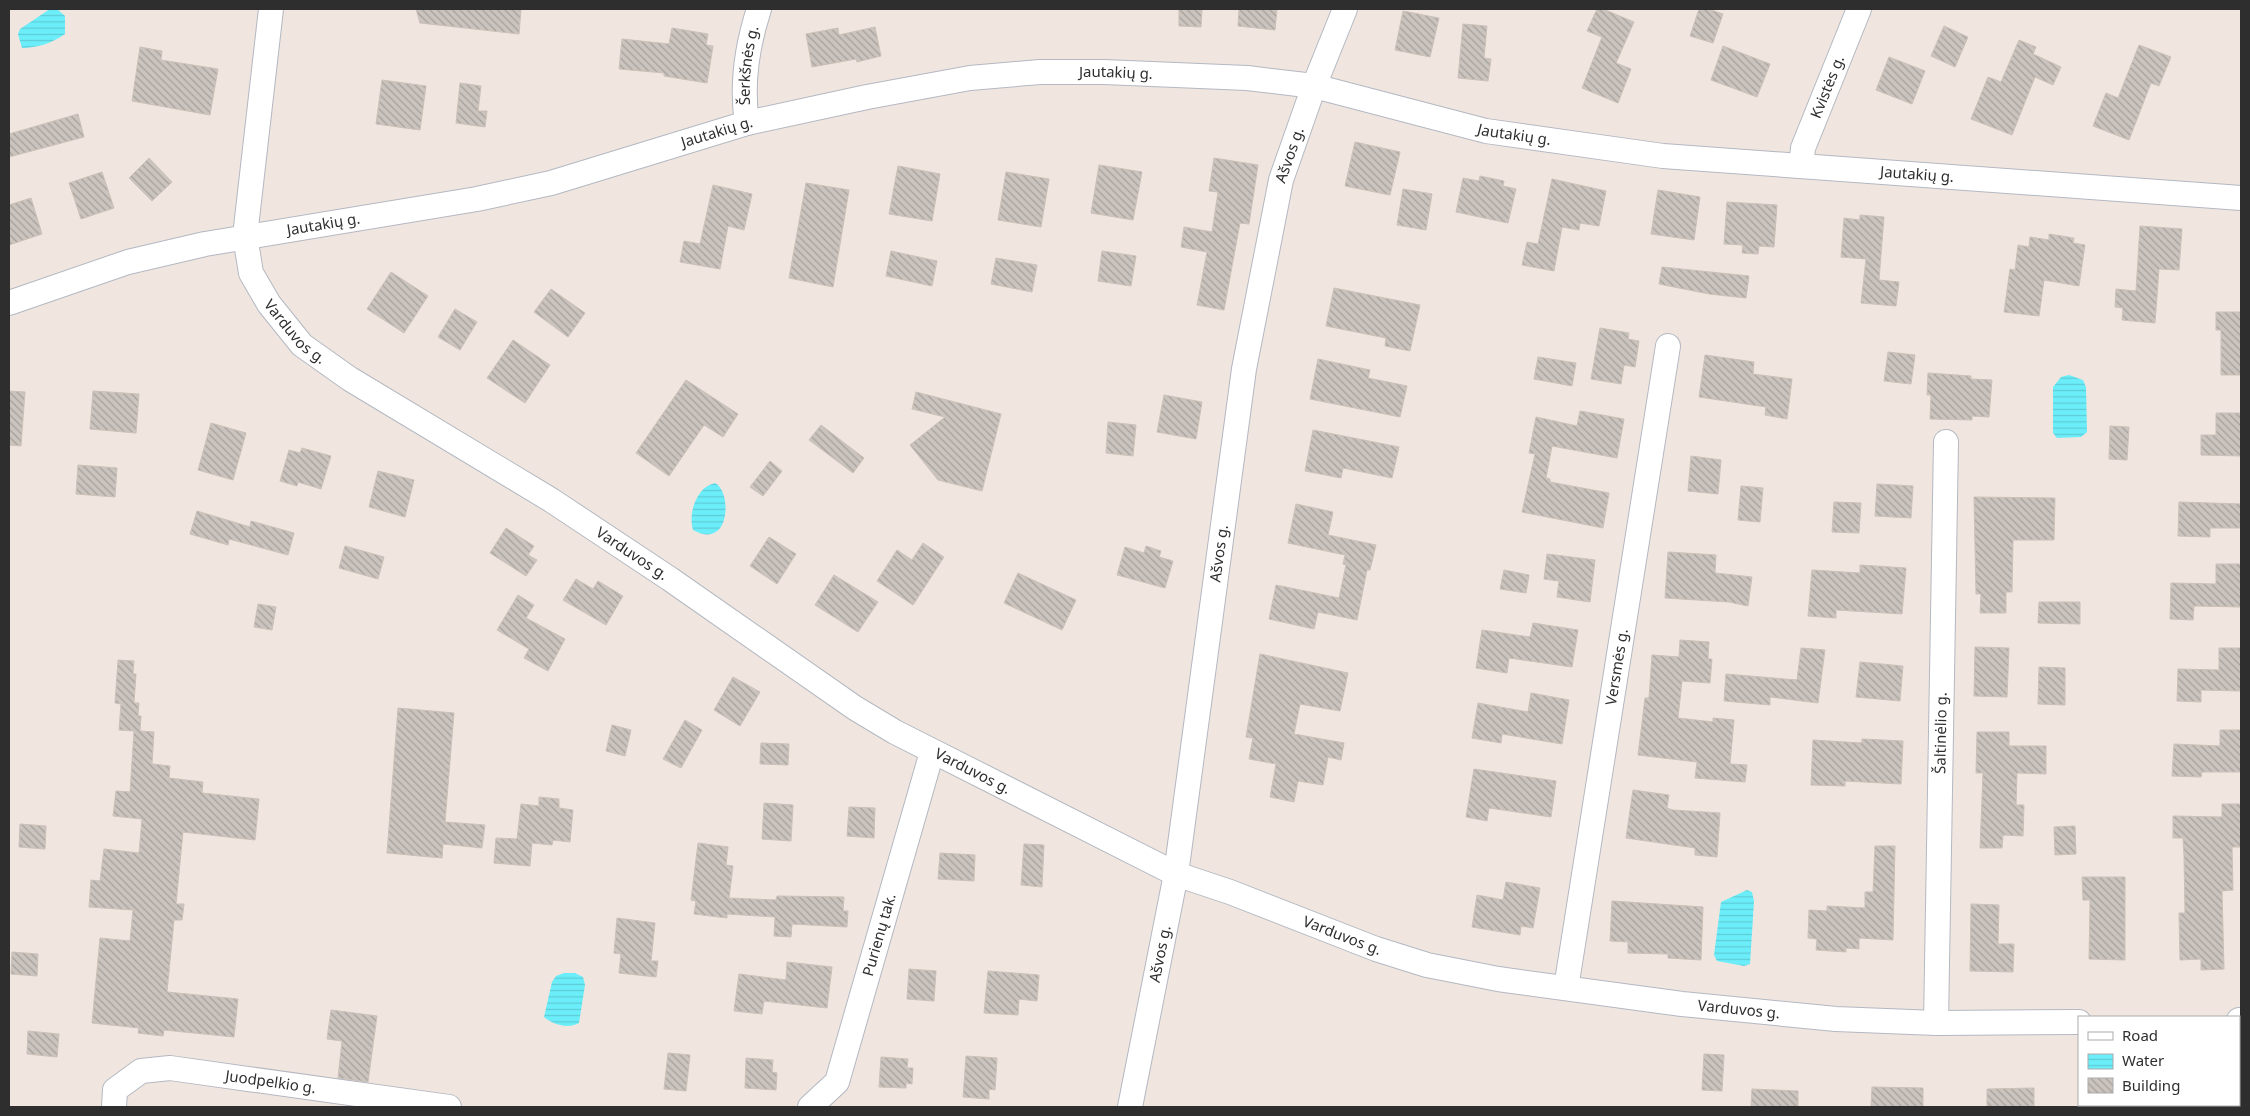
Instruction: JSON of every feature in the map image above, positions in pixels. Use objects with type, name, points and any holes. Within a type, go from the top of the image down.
[{"type":"street","name":"Varduvos g.","points":[[271,9],[245,236],[252,273],[269,304],[302,345],[350,379],[551,500],[670,579],[855,708],[932,752],[1176,874],[1230,892],[1376,949],[1427,965],[1498,979],[1682,1004],[1836,1019],[1936,1023],[2078,1022]]},
{"type":"street","name":"Šerkšnės g.","points":[[747,123],[744,102],[745,64],[758,9]]},
{"type":"street","name":"Ašvos g.","points":[[1130,1107],[1176,874],[1244,369],[1282,180],[1314,86],[1345,9]]},
{"type":"street","name":"Kvistės g.","points":[[1801,166],[1805,142],[1859,9]]},
{"type":"street","name":"Jautakių g.","points":[[9,303],[128,262],[204,244],[477,199],[552,183],[747,123],[961,80],[1040,72],[1104,72],[1247,78],[1314,86],[1486,131],[1663,156],[2241,198]]},
{"type":"street","name":"Versmės g.","points":[[1566,988],[1668,346]]},
{"type":"street","name":"Šaltinėlio g.","points":[[1936,1023],[1946,442]]},
{"type":"street","name":"Purienų tak.","points":[[810,1107],[837,1082],[932,752]]},
{"type":"street","name":"Juodpelkio g.","points":[[114,1107],[115,1090],[140,1071],[170,1068],[449,1107]]},
{"type":"water","points":[[50,9],[57,9],[65,16],[65,34],[44,44],[22,48],[18,34],[20,29]]},
{"type":"water","points":[[2069,375],[2083,380],[2086,387],[2087,432],[2081,437],[2057,438],[2053,433],[2053,387],[2061,377]]},
{"type":"water","points":[[715,483],[720,488],[726,507],[725,517],[721,526],[715,533],[706,534],[693,530],[693,509],[698,495],[708,486]]},
{"type":"water","points":[[1747,890],[1752,892],[1754,901],[1750,964],[1744,966],[1717,961],[1714,955],[1721,902]]},
{"type":"water","points":[[564,973],[575,973],[583,977],[585,985],[579,1023],[570,1026],[557,1024],[544,1017],[552,982],[556,976]]},
{"type":"building","points":[[416,9],[521,9],[519,34],[420,23]]},
{"type":"building","points":[[1179,9],[1202,9],[1201,27],[1179,26]]},
{"type":"building","points":[[1239,9],[1277,9],[1275,30],[1238,26]]},
{"type":"building","points":[[1597,9],[1603,9],[1634,22],[1616,63],[1631,69],[1618,103],[1582,88],[1602,37],[1587,31]]},
{"type":"building","points":[[1699,9],[1708,9],[1723,14],[1713,43],[1690,36]]},
{"type":"building","points":[[1403,11],[1439,18],[1430,57],[1395,50]]},
{"type":"building","points":[[1463,24],[1487,26],[1484,58],[1491,59],[1488,81],[1458,78]]},
{"type":"building","points":[[1944,26],[1968,37],[1955,67],[1931,56]]},
{"type":"building","points":[[875,27],[881,56],[857,62],[856,59],[812,67],[806,34],[838,28],[839,35]]},
{"type":"building","points":[[672,28],[708,34],[706,45],[713,46],[707,83],[664,76],[664,73],[619,69],[622,39],[669,44]]},
{"type":"building","points":[[2019,40],[2036,47],[2033,54],[2061,67],[2053,85],[2035,77],[2012,135],[1971,119],[1988,77],[2001,82]]},
{"type":"building","points":[[2139,45],[2171,57],[2159,86],[2151,83],[2129,140],[2093,126],[2106,93],[2118,98]]},
{"type":"building","points":[[1723,46],[1770,64],[1757,97],[1711,80]]},
{"type":"building","points":[[140,47],[162,51],[161,60],[218,69],[210,115],[132,101]]},
{"type":"building","points":[[1889,57],[1925,71],[1912,104],[1876,90]]},
{"type":"building","points":[[382,80],[426,86],[420,130],[376,124]]},
{"type":"building","points":[[460,83],[481,86],[478,111],[487,111],[485,127],[456,123]]},
{"type":"building","points":[[78,114],[84,137],[9,157],[9,134]]},
{"type":"building","points":[[1355,142],[1400,152],[1390,195],[1345,186]]},
{"type":"building","points":[[149,158],[172,182],[152,201],[129,178]]},
{"type":"building","points":[[1214,158],[1258,165],[1249,224],[1240,223],[1224,310],[1197,305],[1207,252],[1181,247],[1184,227],[1212,232],[1218,192],[1209,191]]},
{"type":"building","points":[[1099,165],[1142,172],[1133,220],[1091,213]]},
{"type":"building","points":[[898,166],[940,174],[932,221],[889,214]]},
{"type":"building","points":[[102,172],[114,208],[81,219],[69,183]]},
{"type":"building","points":[[1006,172],[1049,179],[1041,227],[998,220]]},
{"type":"building","points":[[1480,176],[1504,181],[1503,186],[1516,189],[1508,223],[1456,212],[1463,178],[1479,181]]},
{"type":"building","points":[[1552,179],[1606,191],[1599,226],[1580,223],[1579,230],[1562,227],[1554,271],[1522,265],[1527,242],[1538,244]]},
{"type":"building","points":[[806,183],[849,190],[833,287],[789,278]]},
{"type":"building","points":[[713,185],[752,194],[744,230],[728,226],[720,269],[680,262],[684,241],[700,244]]},
{"type":"building","points":[[1403,189],[1432,194],[1426,230],[1397,225]]},
{"type":"building","points":[[1658,190],[1700,197],[1694,240],[1651,234]]},
{"type":"building","points":[[31,198],[42,234],[9,245],[9,205]]},
{"type":"building","points":[[1727,202],[1777,205],[1774,247],[1759,246],[1758,254],[1742,253],[1743,245],[1724,244]]},
{"type":"building","points":[[1860,215],[1884,217],[1879,280],[1899,282],[1896,306],[1861,303],[1866,259],[1841,257],[1844,218],[1860,220]]},
{"type":"building","points":[[2140,226],[2182,229],[2179,270],[2159,269],[2155,323],[2122,320],[2123,308],[2115,307],[2116,289],[2136,291]]},
{"type":"building","points":[[2049,234],[2074,238],[2073,243],[2085,245],[2079,286],[2044,280],[2039,316],[2004,312],[2010,269],[2015,270],[2018,245],[2029,247],[2030,237],[2049,240]]},
{"type":"building","points":[[891,251],[937,261],[932,286],[886,276]]},
{"type":"building","points":[[1102,251],[1136,256],[1131,286],[1098,281]]},
{"type":"building","points":[[996,258],[1037,265],[1032,292],[991,284]]},
{"type":"building","points":[[1662,267],[1749,276],[1746,298],[1709,294],[1659,284]]},
{"type":"building","points":[[391,272],[428,296],[404,333],[367,309]]},
{"type":"building","points":[[1334,288],[1420,305],[1410,351],[1385,346],[1386,338],[1326,326]]},
{"type":"building","points":[[551,289],[585,313],[568,337],[534,312]]},
{"type":"building","points":[[455,309],[477,322],[460,350],[438,337]]},
{"type":"building","points":[[2216,312],[2241,312],[2241,375],[2221,375],[2221,330],[2216,330]]},
{"type":"building","points":[[1600,328],[1629,333],[1628,339],[1639,341],[1635,367],[1624,365],[1621,384],[1591,379]]},
{"type":"building","points":[[513,340],[550,365],[525,403],[487,378]]},
{"type":"building","points":[[1888,352],[1915,355],[1911,384],[1884,381]]},
{"type":"building","points":[[1705,355],[1754,362],[1753,374],[1792,379],[1787,419],[1765,415],[1766,407],[1699,397]]},
{"type":"building","points":[[1538,357],[1576,363],[1572,386],[1534,379]]},
{"type":"building","points":[[1318,359],[1370,370],[1368,378],[1407,386],[1400,417],[1310,399]]},
{"type":"building","points":[[1928,373],[1971,376],[1971,379],[1992,380],[1989,417],[1972,416],[1972,420],[1930,419],[1931,395],[1927,395]]},
{"type":"building","points":[[686,380],[738,414],[723,437],[704,425],[669,476],[636,453]]},
{"type":"building","points":[[9,391],[25,392],[21,446],[9,445]]},
{"type":"building","points":[[93,391],[139,394],[136,433],[90,429]]},
{"type":"building","points":[[916,392],[1001,414],[982,491],[938,480],[910,445],[945,417],[912,409]]},
{"type":"building","points":[[1164,395],[1202,402],[1196,439],[1157,432]]},
{"type":"building","points":[[1580,411],[1624,419],[1617,458],[1552,446],[1546,478],[1550,479],[1550,482],[1609,493],[1603,528],[1522,512],[1535,454],[1529,453],[1536,417],[1577,426]]},
{"type":"building","points":[[2216,413],[2241,413],[2241,456],[2201,455],[2201,435],[2216,435]]},
{"type":"building","points":[[1108,422],[1136,425],[1133,456],[1106,453]]},
{"type":"building","points":[[211,423],[246,433],[233,480],[198,470]]},
{"type":"building","points":[[821,425],[864,458],[853,473],[809,440]]},
{"type":"building","points":[[2110,426],[2129,427],[2127,460],[2109,459]]},
{"type":"building","points":[[1313,430],[1399,447],[1392,478],[1343,468],[1341,478],[1305,471]]},
{"type":"building","points":[[302,448],[331,456],[321,489],[298,482],[297,486],[280,481],[289,450],[300,453]]},
{"type":"building","points":[[1691,456],[1721,460],[1718,494],[1688,491]]},
{"type":"building","points":[[770,461],[782,471],[763,496],[750,487]]},
{"type":"building","points":[[78,465],[117,468],[115,497],[76,494]]},
{"type":"building","points":[[378,471],[414,480],[405,517],[369,507]]},
{"type":"building","points":[[1877,484],[1913,486],[1911,518],[1875,516]]},
{"type":"building","points":[[1741,486],[1763,488],[1760,522],[1738,520]]},
{"type":"building","points":[[1974,497],[2055,498],[2054,540],[2013,540],[2012,592],[2006,592],[2006,613],[1980,613],[1981,594],[1976,594]]},
{"type":"building","points":[[1834,502],[1861,503],[1859,533],[1832,532]]},
{"type":"building","points":[[2179,502],[2241,504],[2241,528],[2210,528],[2210,537],[2178,536]]},
{"type":"building","points":[[1296,504],[1333,512],[1328,535],[1376,545],[1370,570],[1367,570],[1357,620],[1318,612],[1314,629],[1269,619],[1276,585],[1339,598],[1346,565],[1343,564],[1345,555],[1288,543]]},
{"type":"building","points":[[197,511],[250,527],[251,521],[294,533],[288,555],[229,539],[228,545],[190,534]]},
{"type":"building","points":[[506,528],[534,546],[528,555],[537,560],[526,576],[490,553]]},
{"type":"building","points":[[769,537],[796,554],[777,584],[750,566]]},
{"type":"building","points":[[923,543],[944,557],[913,605],[877,581],[897,550],[912,560]]},
{"type":"building","points":[[345,546],[384,557],[378,579],[339,568]]},
{"type":"building","points":[[1146,546],[1161,551],[1159,557],[1173,561],[1165,588],[1117,575],[1125,547],[1144,553]]},
{"type":"building","points":[[1668,552],[1716,555],[1715,573],[1752,577],[1748,606],[1729,602],[1665,598]]},
{"type":"building","points":[[1547,554],[1595,560],[1590,602],[1557,597],[1559,581],[1544,579]]},
{"type":"building","points":[[2216,564],[2241,564],[2241,607],[2194,606],[2193,620],[2170,619],[2171,583],[2216,584]]},
{"type":"building","points":[[1860,565],[1906,568],[1902,614],[1836,610],[1836,618],[1808,616],[1812,570],[1860,573]]},
{"type":"building","points":[[1504,570],[1529,575],[1526,593],[1500,589]]},
{"type":"building","points":[[1018,573],[1076,600],[1062,630],[1004,603]]},
{"type":"building","points":[[834,575],[878,602],[858,632],[815,605]]},
{"type":"building","points":[[576,579],[593,589],[598,581],[623,596],[606,625],[563,600]]},
{"type":"building","points":[[518,595],[534,605],[526,618],[565,639],[548,671],[524,658],[529,649],[497,630]]},
{"type":"building","points":[[2039,602],[2080,602],[2080,624],[2038,623]]},
{"type":"building","points":[[258,604],[276,607],[272,630],[254,627]]},
{"type":"building","points":[[1533,623],[1578,630],[1572,667],[1509,658],[1507,673],[1476,668],[1482,630],[1530,637]]},
{"type":"building","points":[[1680,640],[1709,642],[1708,659],[1712,659],[1710,683],[1682,681],[1678,718],[1713,722],[1713,718],[1734,720],[1730,764],[1747,765],[1745,782],[1695,778],[1697,762],[1638,755],[1645,698],[1649,698],[1652,655],[1679,657]]},
{"type":"building","points":[[1975,647],[2009,648],[2007,697],[1974,696]]},
{"type":"building","points":[[1801,648],[1825,650],[1818,703],[1770,697],[1770,705],[1724,701],[1726,674],[1797,680]]},
{"type":"building","points":[[2219,648],[2241,648],[2241,691],[2201,690],[2201,702],[2177,701],[2178,669],[2219,670]]},
{"type":"building","points":[[1260,654],[1348,673],[1340,711],[1300,704],[1294,734],[1344,743],[1341,760],[1328,757],[1323,785],[1298,781],[1294,802],[1270,797],[1276,764],[1249,759],[1253,738],[1246,737]]},
{"type":"building","points":[[118,660],[134,661],[133,674],[136,674],[134,703],[139,703],[138,716],[141,716],[140,731],[154,732],[152,764],[170,766],[169,778],[203,782],[202,793],[259,799],[255,840],[183,832],[176,904],[184,904],[182,920],[174,920],[167,992],[238,999],[234,1037],[164,1030],[163,1036],[138,1033],[139,1028],[92,1023],[100,938],[130,941],[133,910],[89,907],[91,880],[100,881],[104,849],[139,853],[142,819],[113,816],[116,791],[130,792],[134,731],[119,730],[121,704],[115,703]]},
{"type":"building","points":[[1860,662],[1903,666],[1900,701],[1856,697]]},
{"type":"building","points":[[2039,667],[2065,668],[2065,705],[2038,704]]},
{"type":"building","points":[[733,677],[760,692],[740,726],[714,710]]},
{"type":"building","points":[[1531,693],[1569,700],[1562,744],[1502,734],[1501,743],[1472,738],[1478,703],[1528,712]]},
{"type":"building","points":[[398,708],[454,713],[445,822],[485,825],[482,848],[443,844],[442,858],[387,853]]},
{"type":"building","points":[[685,720],[702,730],[681,768],[663,759]]},
{"type":"building","points":[[612,725],[631,730],[625,756],[606,751]]},
{"type":"building","points":[[2220,730],[2241,730],[2241,772],[2202,772],[2201,777],[2172,776],[2174,744],[2220,746]]},
{"type":"building","points":[[1977,732],[2009,732],[2009,746],[2046,746],[2046,774],[2017,773],[2016,805],[2024,805],[2023,836],[2003,835],[2002,848],[1980,848],[1983,773],[1976,773]]},
{"type":"building","points":[[1862,739],[1903,741],[1901,784],[1845,781],[1845,786],[1811,785],[1813,740],[1862,743]]},
{"type":"building","points":[[761,743],[789,744],[788,765],[760,764]]},
{"type":"building","points":[[1474,769],[1556,781],[1551,817],[1489,808],[1487,821],[1466,817]]},
{"type":"building","points":[[1633,790],[1669,795],[1667,808],[1673,810],[1720,813],[1717,857],[1695,855],[1695,848],[1626,838]]},
{"type":"building","points":[[539,797],[559,799],[559,808],[573,810],[570,842],[553,840],[552,845],[532,843],[530,866],[494,863],[496,838],[517,839],[521,804],[539,806]]},
{"type":"building","points":[[764,803],[793,805],[791,841],[762,839]]},
{"type":"building","points":[[2222,804],[2241,804],[2241,847],[2232,847],[2233,890],[2222,891],[2224,969],[2201,970],[2201,959],[2180,960],[2179,913],[2185,913],[2184,856],[2183,838],[2173,838],[2173,816],[2222,817]]},
{"type":"building","points":[[849,807],[875,808],[874,838],[847,836]]},
{"type":"building","points":[[20,824],[46,826],[45,849],[19,847]]},
{"type":"building","points":[[2075,826],[2076,854],[2055,855],[2054,827]]},
{"type":"building","points":[[698,843],[728,847],[726,865],[733,866],[729,898],[776,900],[777,896],[844,897],[843,911],[848,911],[847,927],[792,924],[791,937],[774,936],[775,917],[727,914],[727,918],[694,914],[696,901],[691,900]]},
{"type":"building","points":[[1024,844],[1044,845],[1042,887],[1021,885]]},
{"type":"building","points":[[1875,846],[1895,846],[1893,940],[1859,938],[1859,949],[1846,948],[1846,952],[1816,950],[1817,939],[1808,938],[1809,910],[1827,911],[1827,906],[1865,908],[1865,892],[1873,892]]},
{"type":"building","points":[[940,853],[975,855],[974,881],[938,879]]},
{"type":"building","points":[[2082,877],[2125,877],[2125,960],[2089,959],[2090,900],[2083,900]]},
{"type":"building","points":[[1506,882],[1540,888],[1533,928],[1521,926],[1520,935],[1472,927],[1477,895],[1503,900]]},
{"type":"building","points":[[1612,901],[1703,907],[1701,960],[1668,958],[1668,954],[1628,953],[1628,942],[1610,941]]},
{"type":"building","points":[[1971,904],[1999,905],[1998,944],[2014,944],[2013,972],[1970,971]]},
{"type":"building","points":[[617,918],[655,923],[651,961],[658,961],[656,977],[619,973],[621,954],[614,953]]},
{"type":"building","points":[[12,952],[38,954],[37,976],[11,974]]},
{"type":"building","points":[[787,962],[832,967],[827,1008],[764,1001],[762,1014],[734,1011],[739,974],[786,980]]},
{"type":"building","points":[[909,969],[936,971],[934,1001],[907,999]]},
{"type":"building","points":[[988,971],[1039,975],[1037,1001],[1019,999],[1018,1015],[984,1013]]},
{"type":"building","points":[[331,1010],[377,1016],[368,1082],[338,1078],[342,1041],[327,1039]]},
{"type":"building","points":[[28,1031],[59,1034],[57,1057],[27,1054]]},
{"type":"building","points":[[668,1053],[690,1055],[686,1091],[664,1089]]},
{"type":"building","points":[[1704,1054],[1724,1055],[1722,1091],[1702,1090]]},
{"type":"building","points":[[966,1056],[997,1058],[995,1090],[989,1089],[989,1099],[963,1097]]},
{"type":"building","points":[[881,1057],[908,1059],[907,1068],[913,1068],[912,1084],[906,1083],[906,1088],[879,1087]]},
{"type":"building","points":[[746,1058],[773,1060],[772,1072],[777,1073],[776,1090],[745,1088]]},
{"type":"building","points":[[1872,1087],[1923,1088],[1923,1107],[1871,1107]]},
{"type":"building","points":[[2034,1088],[2034,1107],[1987,1107],[1987,1089]]},
{"type":"building","points":[[1752,1089],[1798,1091],[1798,1107],[1751,1107]]}]
